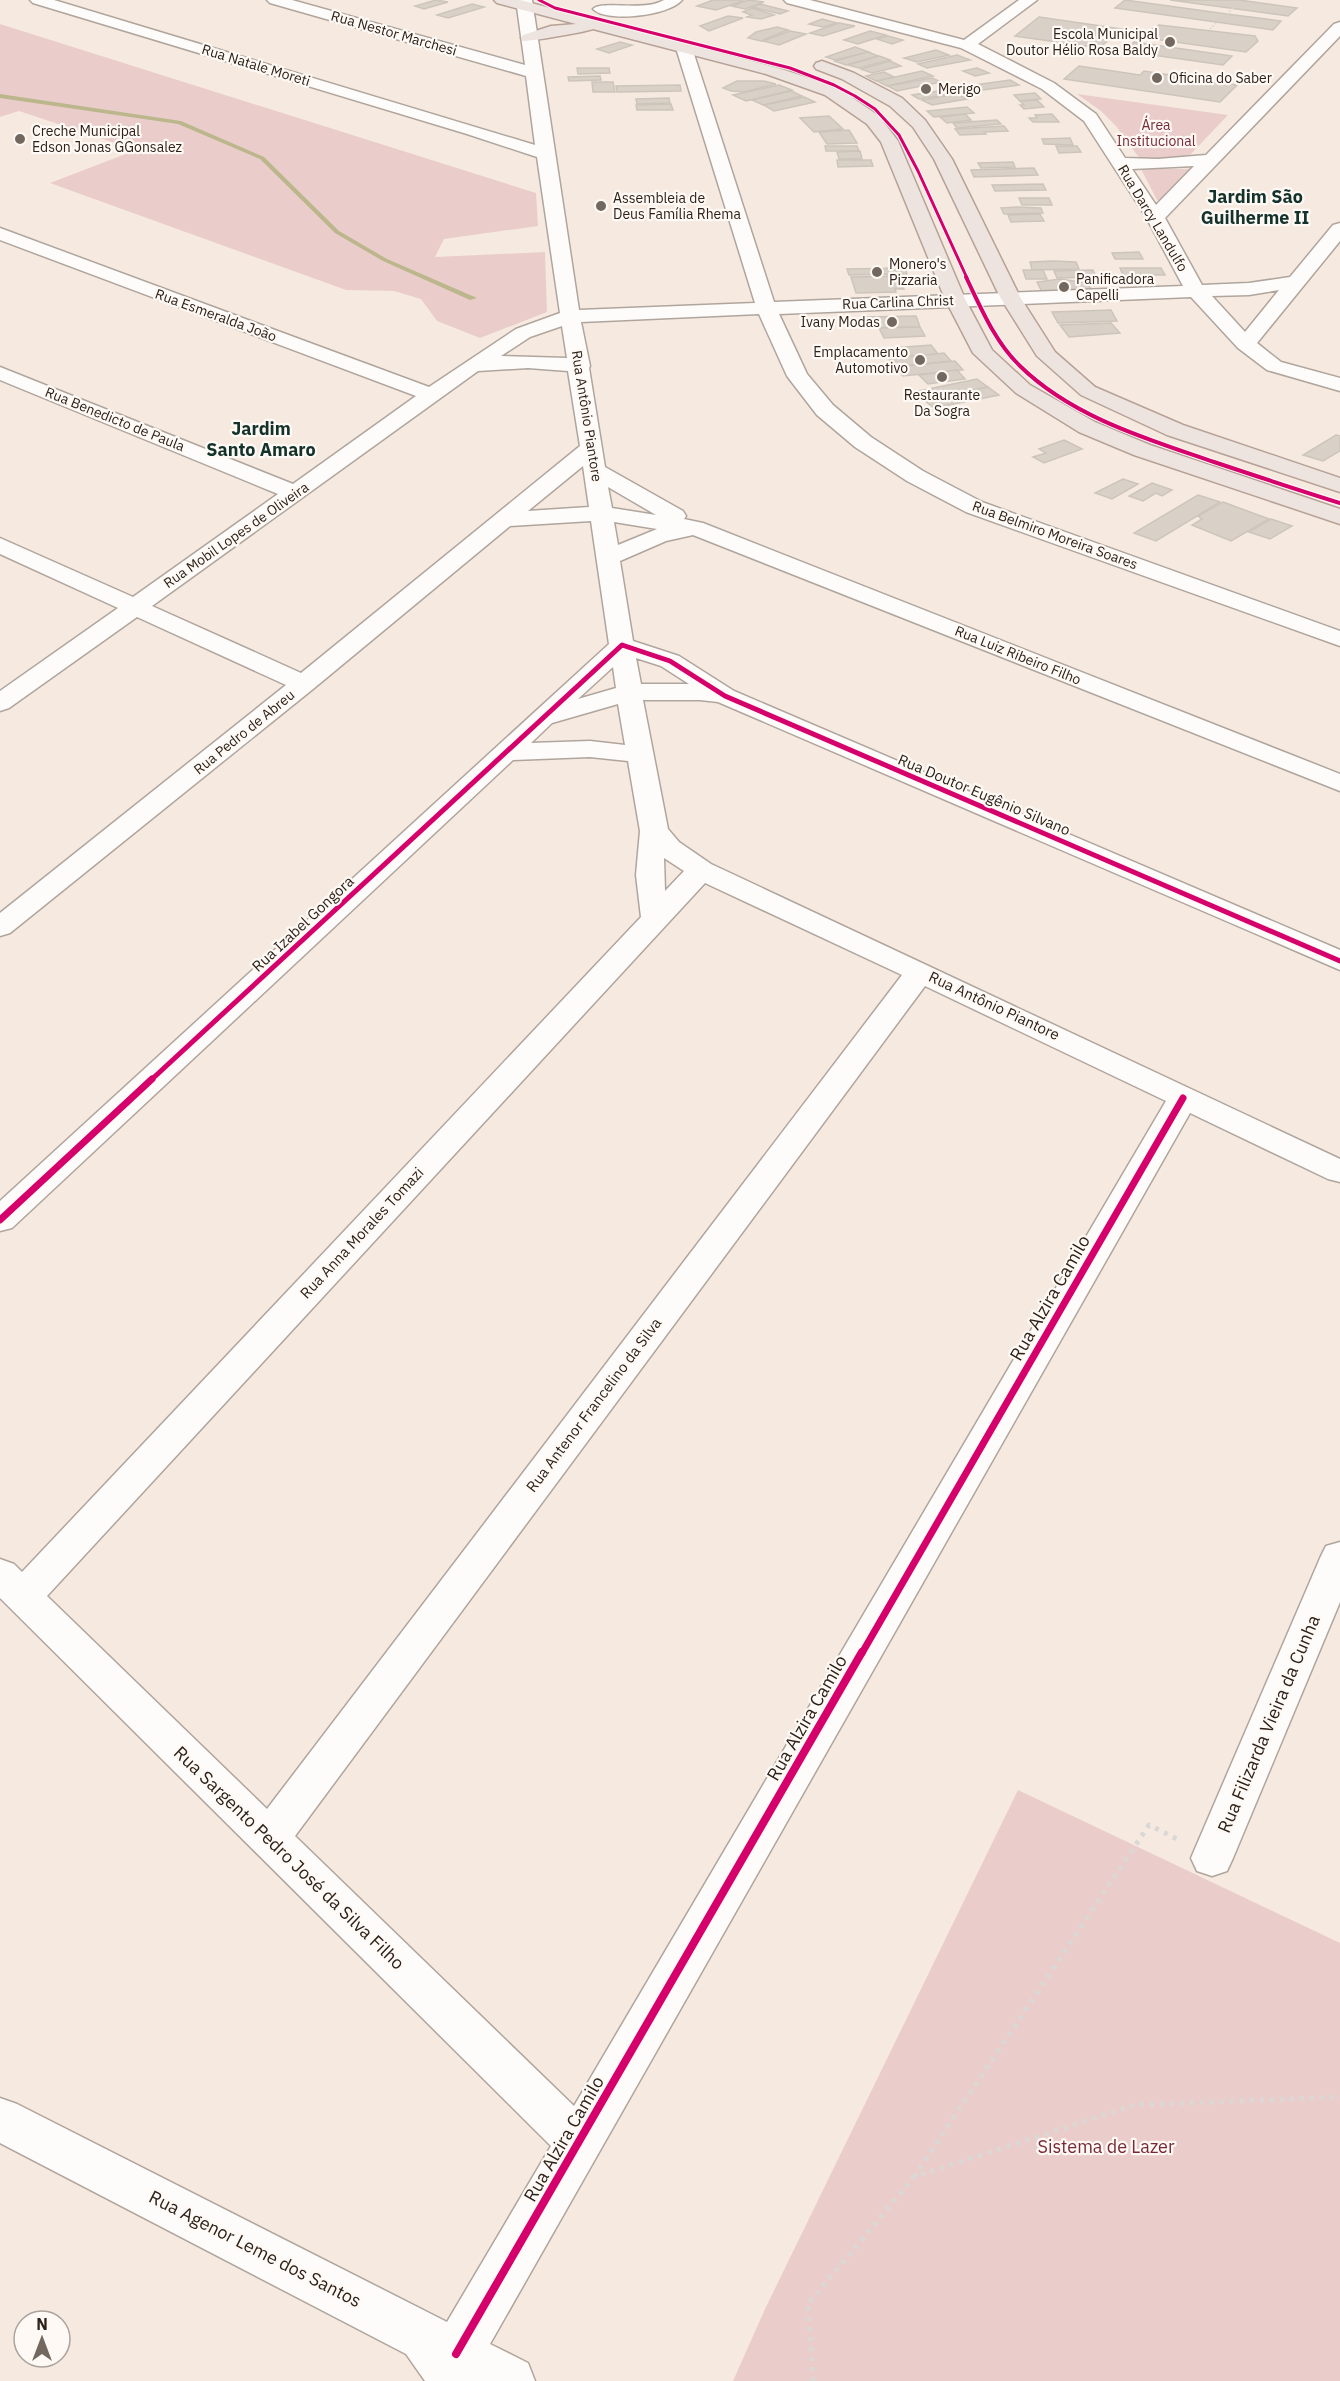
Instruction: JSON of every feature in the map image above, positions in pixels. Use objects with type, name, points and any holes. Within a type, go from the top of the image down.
[{"type":"main road","points":[[502,0],[524,3],[603,27],[772,71],[831,91],[873,120],[889,141],[955,299],[983,353],[1023,389],[1087,427],[1142,450],[1340,517]]},
{"type":"main road","points":[[565,0],[602,9],[678,12],[729,47],[725,52],[712,56]]},
{"type":"main road","points":[[530,43],[550,31],[603,27]]},
{"type":"main road","points":[[684,48],[682,42],[686,40],[719,39],[827,68],[848,76],[896,102],[919,124],[943,159],[1010,297],[1047,356],[1088,391],[1175,430],[1340,485]]},
{"type":"main road","points":[[694,76],[729,67],[772,71]]},
{"type":"street","name":"Rua Natale Moreti","points":[[38,0],[473,130],[545,154]]},
{"type":"street","name":"Rua Nestor Marchesi","points":[[275,0],[534,73]]},
{"type":"street","name":"Rua Darcy Landulfo","points":[[792,0],[967,45],[1048,86],[1090,118],[1155,217],[1196,291],[1245,344],[1274,366],[1340,386]]},
{"type":"street","points":[[847,13],[867,0]]},
{"type":"street","points":[[967,45],[1029,0]]},
{"type":"street","name":"Rua Antônio Piantore","points":[[524,3],[545,154],[580,366],[629,692],[654,831],[648,884],[656,919]]},
{"type":"street","points":[[602,9],[655,9],[669,5],[678,12]]},
{"type":"street","points":[[1155,217],[1340,27]]},
{"type":"street","name":"Rua Nestor Marchesi","points":[[478,57],[507,54],[530,43]]},
{"type":"street","name":"Rua Belmiro Moreira Soares","points":[[684,48],[766,307],[797,376],[825,410],[863,442],[915,476],[974,507],[1340,639]]},
{"type":"street","points":[[694,76],[712,56]]},
{"type":"street","name":"Rua Natale Moreti","points":[[473,130],[515,129],[541,123]]},
{"type":"street","points":[[1119,163],[1158,164],[1209,160]]},
{"type":"street","points":[[1245,344],[1340,229]]},
{"type":"street","name":"Rua Esmeralda João","points":[[0,234],[432,395]]},
{"type":"street","name":"Rua Carlina Christ","points":[[572,316],[1249,289],[1295,282]]},
{"type":"street","name":"Rua Mobil Lopes de Oliveira","points":[[0,703],[472,366],[523,333],[572,316]]},
{"type":"street","name":"Rua Mobil Lopes de Oliveira","points":[[472,366],[507,361],[544,361],[580,366]]},
{"type":"street","name":"Rua Benedicto de Paula","points":[[0,373],[296,493]]},
{"type":"street","name":"Rua Pedro de Abreu","points":[[0,927],[304,684],[493,527],[594,459]]},
{"type":"street","name":"Rua Luiz Ribeiro Filho","points":[[594,459],[695,528]]},
{"type":"street","points":[[493,527],[602,513]]},
{"type":"street","name":"Rua Luiz Ribeiro Filho","points":[[602,513],[695,528],[1340,783]]},
{"type":"street","points":[[493,527],[586,536],[608,550],[695,528]]},
{"type":"street","points":[[0,545],[304,684]]},
{"type":"street","name":"Rua Doutor Eugênio Silvano","points":[[622,645],[669,661],[725,696],[1340,961]]},
{"type":"street","name":"Rua Izabel Gongora","points":[[0,1220],[622,645]]},
{"type":"street","name":"Rua Doutor Eugênio Silvano","points":[[629,692],[700,692],[725,696]]},
{"type":"street","name":"Rua Izabel Gongora","points":[[541,720],[629,692]]},
{"type":"street","points":[[505,753],[579,748],[615,749],[638,744],[665,713],[683,705],[725,696]]},
{"type":"street","name":"Rua Antônio Piantore","points":[[654,831],[669,848],[701,870],[1340,1172]]},
{"type":"street","name":"Rua Anna Morales Tomazi","points":[[11,1585],[701,870]]},
{"type":"street","name":"Rua Antenor Francelino da Silva","points":[[269,1838],[920,972]]},
{"type":"street","name":"Rua Alzira Camilo","points":[[443,2357],[579,2142],[1183,1098]]},
{"type":"street","name":"Rua Filizarda Vieira da Cunha","points":[[1212,1858],[1340,1556]]},
{"type":"street","name":"Rua Sargento Pedro José da Silva Filho","points":[[11,1585],[579,2142]]},
{"type":"street","name":"Rua Agenor Leme dos Santos","points":[[0,2119],[443,2357],[510,2381]]},
{"type":"path","points":[[1227,14],[1233,9]]},
{"type":"path","points":[[1210,29],[1217,22]]},
{"type":"path","points":[[813,2381],[808,2304],[914,2177],[1149,1825],[1212,1858]]},
{"type":"path","points":[[914,2177],[1134,2105],[1340,2097]]},
{"type":"green space","points":[[0,24],[536,193],[538,226],[444,239],[435,257],[545,252],[547,312],[480,338],[437,321],[421,299],[394,291],[346,290],[50,183],[136,150],[19,111],[0,117]]},
{"type":"green space","name":"Área Institucional","points":[[1077,94],[1228,115],[1189,156],[1162,160],[1142,159],[1101,111]]},
{"type":"green space","points":[[1197,167],[1163,200],[1157,200],[1141,169],[1186,169]]},
{"type":"green space","name":"Sistema de Lazer","points":[[1018,1790],[1340,1943],[1340,2381],[733,2381],[765,2309]]},
{"type":"building","points":[[436,0],[448,2],[424,9],[415,6]]},
{"type":"building","points":[[713,0],[743,1],[716,10],[697,6]]},
{"type":"building","points":[[748,0],[764,2],[745,9],[732,6]]},
{"type":"building","points":[[1125,0],[1281,21],[1273,30],[1115,8]]},
{"type":"building","points":[[1170,0],[1239,0],[1297,8],[1288,16]]},
{"type":"building","points":[[472,4],[484,7],[448,18],[437,15]]},
{"type":"building","points":[[760,4],[788,11],[780,14],[752,7]]},
{"type":"building","points":[[752,8],[774,15],[761,19],[747,17],[752,15],[743,12]]},
{"type":"building","points":[[728,16],[743,18],[709,31],[700,26]]},
{"type":"building","points":[[1039,17],[1122,29],[1099,48],[1015,36]]},
{"type":"building","points":[[822,19],[837,23],[823,27],[809,24]]},
{"type":"building","points":[[839,23],[855,26],[823,36],[810,33]]},
{"type":"building","points":[[1159,25],[1255,36],[1258,41],[1246,52],[1140,37]]},
{"type":"building","points":[[777,27],[788,30],[761,41],[748,38],[756,32]]},
{"type":"building","points":[[790,31],[806,34],[779,45],[763,41]]},
{"type":"building","points":[[870,31],[886,35],[858,44],[844,40]]},
{"type":"building","points":[[888,36],[903,40],[892,44],[877,39]]},
{"type":"building","points":[[620,42],[632,45],[609,53],[597,49]]},
{"type":"building","points":[[1134,42],[1232,56],[1223,65],[1124,51]]},
{"type":"building","points":[[855,47],[869,52],[835,60],[826,57]]},
{"type":"building","points":[[936,50],[949,55],[917,62],[904,58]]},
{"type":"building","points":[[868,52],[878,56],[846,65],[835,61]]},
{"type":"building","points":[[957,55],[970,60],[927,68],[918,64]]},
{"type":"building","points":[[879,56],[890,60],[859,68],[848,65]]},
{"type":"building","points":[[890,61],[901,66],[872,73],[861,69]]},
{"type":"building","points":[[1079,66],[1140,75],[1144,71],[1237,85],[1220,102],[1064,79]]},
{"type":"building","points":[[577,68],[609,68],[610,73],[578,74]]},
{"type":"building","points":[[977,68],[989,73],[975,76],[963,71]]},
{"type":"building","points":[[922,71],[933,76],[887,86],[877,81]]},
{"type":"building","points":[[884,72],[894,77],[876,81],[866,76]]},
{"type":"building","points":[[600,76],[601,80],[569,81],[568,77]]},
{"type":"building","points":[[932,78],[941,82],[897,91],[888,86]]},
{"type":"building","points":[[1010,80],[1019,85],[968,92],[960,87]]},
{"type":"building","points":[[737,81],[764,81],[776,84],[744,92],[723,88]]},
{"type":"building","points":[[592,82],[613,82],[615,92],[593,92]]},
{"type":"building","points":[[680,85],[681,91],[617,92],[616,86]]},
{"type":"building","points":[[779,85],[792,90],[746,101],[733,95]]},
{"type":"building","points":[[951,89],[958,93],[919,99],[912,95]]},
{"type":"building","points":[[791,91],[802,96],[763,105],[752,100]]},
{"type":"building","points":[[1035,93],[1041,99],[1020,101],[1014,95]]},
{"type":"building","points":[[958,94],[967,99],[932,105],[922,100]]},
{"type":"building","points":[[804,97],[815,102],[774,111],[764,105]]},
{"type":"building","points":[[669,98],[670,103],[637,104],[636,99]]},
{"type":"building","points":[[1037,100],[1044,107],[1024,109],[1020,105],[1024,105],[1020,101]]},
{"type":"building","points":[[671,104],[673,110],[637,110],[636,105]]},
{"type":"building","points":[[967,107],[974,113],[934,117],[927,111]]},
{"type":"building","points":[[965,114],[971,120],[947,123],[940,117]]},
{"type":"building","points":[[1052,114],[1059,122],[1033,122],[1029,118],[1037,118],[1035,115]]},
{"type":"building","points":[[829,116],[843,129],[814,132],[800,118]]},
{"type":"building","points":[[997,120],[1001,124],[957,128],[953,123]]},
{"type":"building","points":[[1004,126],[1008,131],[984,132],[986,134],[960,135],[955,129]]},
{"type":"building","points":[[849,130],[857,143],[827,144],[819,132]]},
{"type":"building","points":[[1070,138],[1073,145],[1044,144],[1042,139]]},
{"type":"building","points":[[825,146],[857,146],[859,151],[826,151]]},
{"type":"building","points":[[1056,146],[1077,146],[1081,152],[1059,153]]},
{"type":"building","points":[[860,151],[862,159],[839,159],[837,152]]},
{"type":"building","points":[[837,160],[871,160],[873,166],[838,167]]},
{"type":"building","points":[[1013,162],[1015,167],[981,168],[978,163]]},
{"type":"building","points":[[1034,168],[1038,175],[974,177],[971,170]]},
{"type":"building","points":[[1043,184],[1046,190],[995,191],[992,185]]},
{"type":"building","points":[[1019,198],[1049,198],[1052,205],[1022,205]]},
{"type":"building","points":[[1001,208],[1041,208],[1043,213],[1004,214]]},
{"type":"building","points":[[1040,214],[1044,221],[1011,222],[1008,215]]},
{"type":"building","points":[[1139,252],[1143,259],[1115,259],[1112,253]]},
{"type":"building","points":[[1030,262],[1076,262],[1079,269],[1032,270]]},
{"type":"building","name":"Monero's Pizzaria","points":[[905,268],[907,274],[849,275],[847,269]]},
{"type":"building","points":[[1120,268],[1161,268],[1165,275],[1123,275]]},
{"type":"building","points":[[1023,270],[1043,270],[1047,279],[1026,279]]},
{"type":"building","points":[[1093,270],[1096,277],[1057,278],[1054,271]]},
{"type":"building","points":[[900,276],[904,289],[895,289],[896,292],[856,293],[851,277]]},
{"type":"building","name":"Panificadora Capelli","points":[[1060,279],[1087,283],[1092,290],[1042,292],[1037,282]]},
{"type":"building","points":[[1111,310],[1117,321],[1058,323],[1052,312]]},
{"type":"building","name":"Ivany Modas","points":[[916,316],[920,327],[868,328],[865,317]]},
{"type":"building","points":[[1111,323],[1120,333],[1069,337],[1060,325]]},
{"type":"building","points":[[920,327],[925,336],[884,338],[879,328]]},
{"type":"building","points":[[931,345],[938,354],[887,358],[880,349]]},
{"type":"building","name":"Emplacamento Automotivo","points":[[944,353],[951,361],[895,367],[889,359]]},
{"type":"building","points":[[955,361],[963,370],[903,376],[895,367]]},
{"type":"building","name":"Restaurante Da Sogra","points":[[957,370],[965,379],[928,384],[919,375]]},
{"type":"building","points":[[977,379],[988,387],[924,400],[914,392]]},
{"type":"building","points":[[988,387],[999,395],[934,408],[924,400]]},
{"type":"building","points":[[1336,435],[1340,436],[1340,451],[1323,461],[1303,455]]},
{"type":"building","points":[[1064,440],[1082,449],[1044,463],[1033,457],[1046,453],[1039,449]]},
{"type":"building","points":[[1123,479],[1138,484],[1112,499],[1095,493]]},
{"type":"building","points":[[1152,483],[1172,490],[1162,496],[1156,493],[1143,501],[1129,496]]},
{"type":"building","points":[[1198,495],[1220,502],[1156,541],[1134,533]]},
{"type":"building","points":[[1223,502],[1269,519],[1231,541],[1192,525],[1202,519],[1198,516]]},
{"type":"building","points":[[1271,519],[1292,526],[1270,539],[1249,532]]},
{"type":"waterway","points":[[0,96],[179,122],[262,158],[337,232],[385,260],[473,298]]},
{"type":"cycle path","points":[[539,0],[555,8],[790,68],[855,96],[875,109],[899,135],[989,323],[1008,352],[1038,382],[1079,409],[1124,430],[1340,503]]},
{"type":"cycle path","points":[[0,1220],[622,645],[670,661],[725,696],[1340,961]]},
{"type":"cycle path","points":[[456,2354],[1183,1098]]},
{"type":"place","name":"Escola Municipal Doutor Hélio Rosa Baldy","points":[[1170,42]]},
{"type":"place","name":"Oficina do Saber","points":[[1157,78]]},
{"type":"place","name":"Merigo","points":[[926,89]]},
{"type":"place","name":"Creche Municipal Edson Jonas GGonsalez","points":[[20,139]]},
{"type":"place","name":"Assembleia de Deus Família Rhema","points":[[601,206]]},
{"type":"place","name":"Monero's Pizzaria","points":[[877,272]]},
{"type":"place","name":"Panificadora Capelli","points":[[1064,287]]},
{"type":"place","name":"Ivany Modas","points":[[892,322]]},
{"type":"place","name":"Emplacamento Automotivo","points":[[920,360]]},
{"type":"place","name":"Restaurante Da Sogra","points":[[942,377]]},
{"type":"district","name":"Jardim São Guilherme II","points":[[1255,207]]},
{"type":"district","name":"Jardim Santo Amaro","points":[[261,439]]}]
